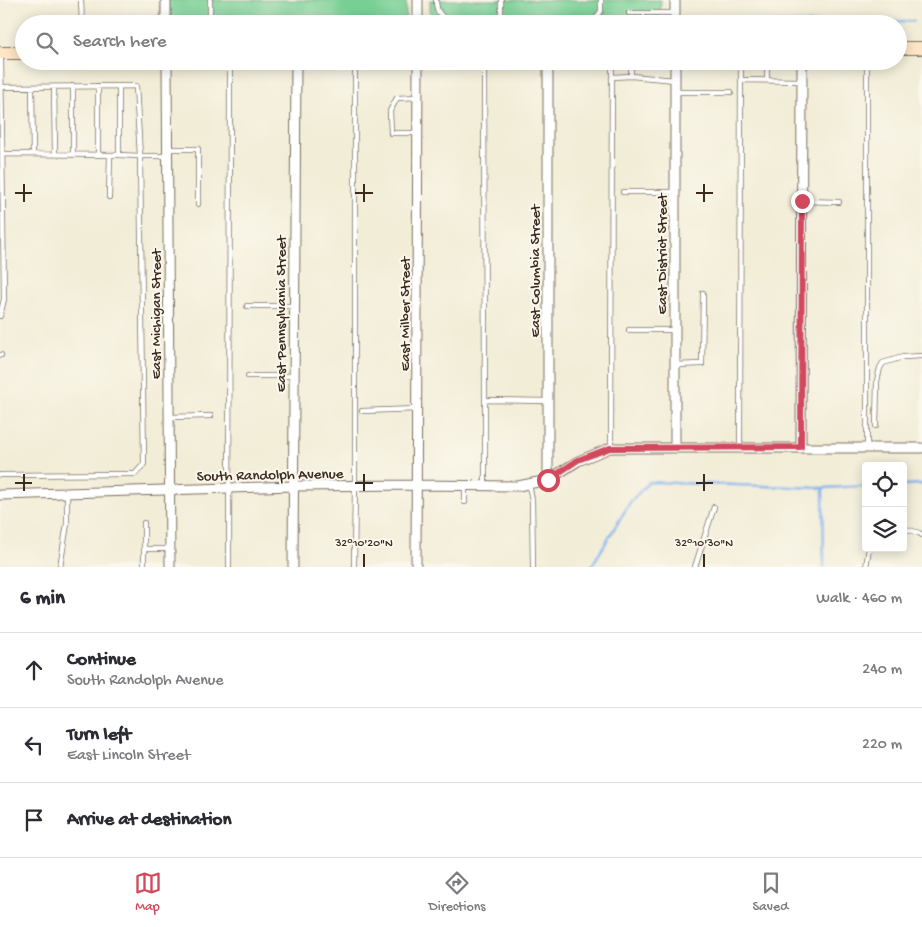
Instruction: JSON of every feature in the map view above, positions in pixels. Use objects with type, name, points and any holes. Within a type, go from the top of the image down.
[{"type":"street","points":[[166,0],[166,15]]},
{"type":"street","points":[[418,0],[418,15]]},
{"type":"street","points":[[675,0],[675,13]]},
{"type":"street","points":[[907,48],[922,48]]},
{"type":"street","points":[[0,53],[15,53]]},
{"type":"street","name":"East Michigan Street","points":[[167,70],[170,567]]},
{"type":"street","name":"East Pennsylvania Street","points":[[293,567],[296,70]]},
{"type":"street","name":"East Milber Street","points":[[416,567],[418,70]]},
{"type":"street","name":"East Columbia Street","points":[[548,70],[548,480]]},
{"type":"street","name":"East District Street","points":[[675,70],[675,447]]},
{"type":"street","points":[[801,447],[802,70]]},
{"type":"street","name":"South Randolph Avenue","points":[[0,495],[293,486],[417,484],[518,486],[548,480],[578,460],[611,448],[922,448]]},
{"type":"lane","points":[[80,0],[81,15]]},
{"type":"lane","points":[[210,0],[210,15]]},
{"type":"lane","points":[[436,0],[440,15]]},
{"type":"lane","points":[[501,0],[501,15]]},
{"type":"lane","points":[[598,15],[601,11],[601,0]]},
{"type":"lane","points":[[629,13],[675,13]]},
{"type":"lane","points":[[0,53],[4,299],[0,316]]},
{"type":"lane","points":[[229,567],[230,70]]},
{"type":"lane","points":[[354,567],[356,485],[355,70]]},
{"type":"lane","points":[[484,70],[486,400],[484,486]]},
{"type":"lane","points":[[611,448],[612,70]]},
{"type":"lane","points":[[632,70],[632,76]]},
{"type":"lane","points":[[740,447],[741,70]]},
{"type":"lane","points":[[767,70],[767,80]]},
{"type":"lane","points":[[866,447],[867,70]]},
{"type":"lane","points":[[612,77],[632,76],[675,80]]},
{"type":"lane","points":[[741,80],[802,80]]},
{"type":"lane","points":[[73,86],[73,154]]},
{"type":"lane","points":[[98,86],[98,155]]},
{"type":"lane","points":[[119,86],[119,155]]},
{"type":"lane","points":[[0,475],[135,474],[144,464],[140,156],[136,86],[1,87]]},
{"type":"lane","points":[[32,87],[33,154]]},
{"type":"lane","points":[[54,87],[55,154]]},
{"type":"lane","points":[[675,92],[731,92]]},
{"type":"lane","points":[[418,97],[397,98],[390,112],[391,133],[418,132]]},
{"type":"lane","points":[[2,154],[140,156],[198,149],[198,204]]},
{"type":"lane","points":[[109,196],[110,155]]},
{"type":"lane","points":[[622,192],[675,192]]},
{"type":"lane","points":[[802,201],[839,202]]},
{"type":"lane","points":[[675,365],[702,364],[703,293]]},
{"type":"lane","points":[[247,306],[294,306]]},
{"type":"lane","points":[[630,330],[675,330]]},
{"type":"lane","points":[[876,426],[877,381],[883,363],[903,357],[922,356]]},
{"type":"lane","points":[[248,376],[294,376]]},
{"type":"lane","points":[[486,400],[548,401]]},
{"type":"lane","points":[[362,411],[417,410]]},
{"type":"lane","points":[[170,417],[211,416]]},
{"type":"lane","points":[[529,484],[532,500],[532,567]]},
{"type":"lane","points":[[465,485],[465,502]]},
{"type":"lane","points":[[60,567],[67,524],[67,493]]},
{"type":"lane","points":[[695,567],[714,507]]},
{"type":"lane","points":[[144,523],[144,567]]},
{"type":"lane","points":[[907,529],[922,535]]},
{"type":"lane","points":[[144,549],[170,549]]},
{"type":"lane","points":[[866,567],[868,552]]},
{"type":"green space","points":[[160,0],[406,0],[406,15],[160,15]]},
{"type":"green space","points":[[430,0],[661,0],[660,15],[430,15]]},
{"type":"waterway","points":[[907,21],[914,21]]},
{"type":"waterway","points":[[591,567],[631,501],[649,482],[823,488]]},
{"type":"waterway","points":[[907,485],[922,484]]},
{"type":"waterway","points":[[824,567],[823,488],[862,486]]},
{"type":"route","points":[[548,480],[578,460],[610,448],[801,447],[802,201]]}]
